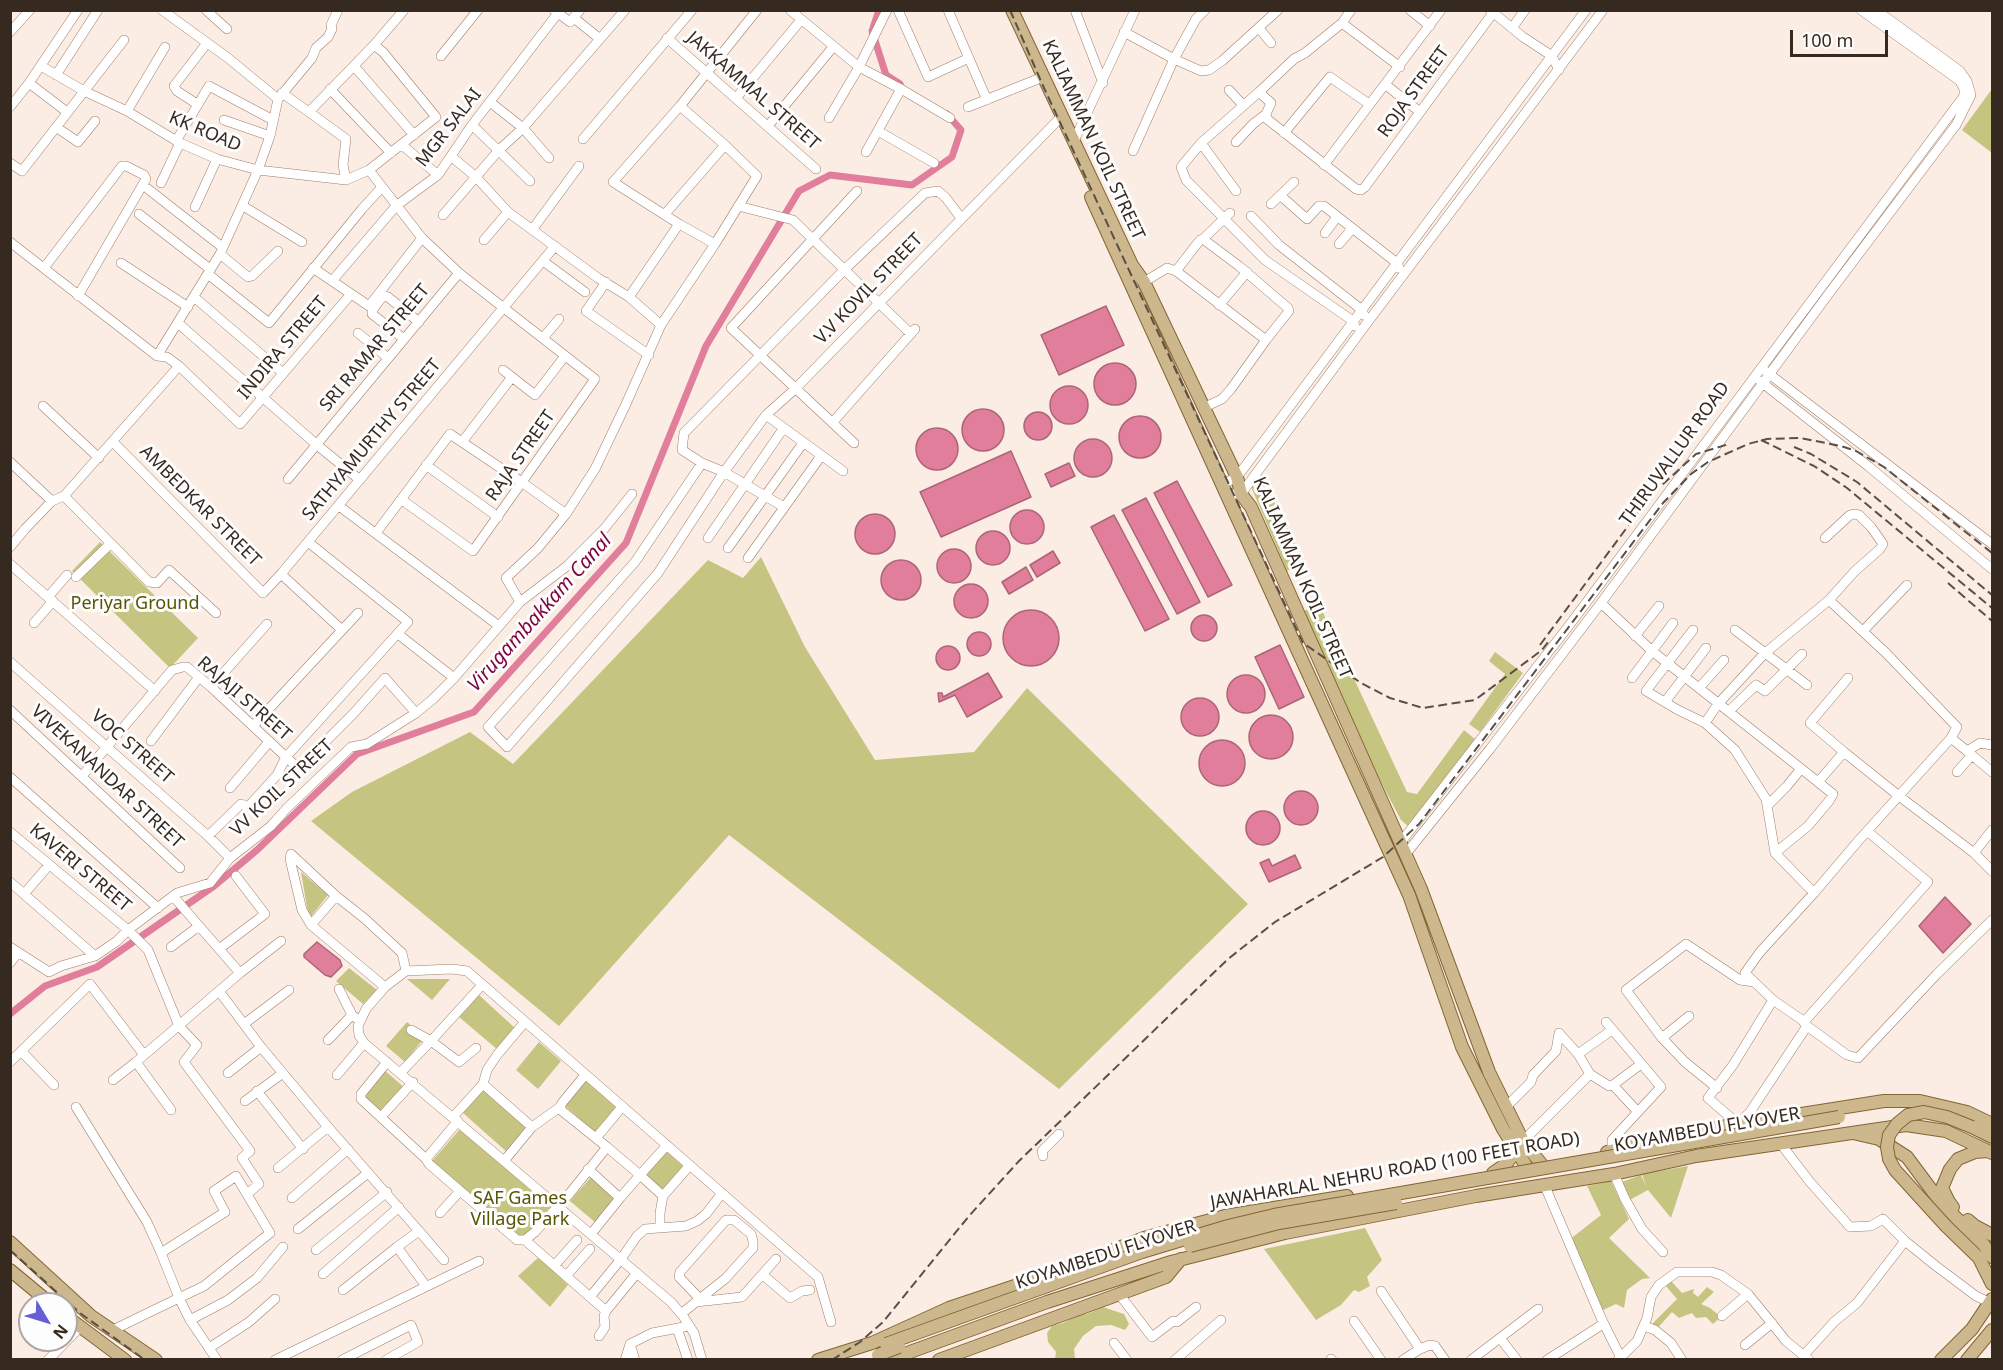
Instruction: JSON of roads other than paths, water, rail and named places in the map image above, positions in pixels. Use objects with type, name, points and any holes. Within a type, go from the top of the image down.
[{"type":"main road","name":"KALIAMMAN KOIL STREET","points":[[1005,10],[1132,265],[1144,282],[1237,477],[1241,495],[1251,507],[1421,889],[1489,1072],[1506,1107],[1519,1144]]},
{"type":"main road","name":"KALIAMMAN KOIL STREET","points":[[1012,10],[1409,895],[1462,1047],[1503,1129],[1543,1166]]},
{"type":"main road","name":"JAWAHARLAL NEHRU ROAD (100 FEET ROAD)","points":[[877,1354],[949,1308],[1063,1270],[1144,1238],[1225,1216],[1543,1166],[1651,1140],[1884,1101],[1920,1101],[1967,1112],[1992,1124]]},
{"type":"main road","name":"KOYAMBEDU FLYOVER","points":[[877,1354],[1145,1259],[1280,1223],[1837,1121],[1854,1106]]},
{"type":"main road","points":[[1990,1281],[1979,1258],[1895,1170],[1889,1159],[1887,1148],[1888,1135],[1897,1124],[1908,1115],[1924,1112],[1972,1126],[1992,1137]]},
{"type":"main road","name":"KOYAMBEDU FLYOVER","points":[[1837,1121],[1839,1125],[1852,1131],[1879,1139],[1907,1157],[1942,1204],[1984,1245],[1992,1257]]},
{"type":"main road","name":"KOYAMBEDU FLYOVER","points":[[877,1354],[879,1346],[1131,1255],[1228,1226],[1274,1215],[1837,1121]]},
{"type":"main road","name":"JAWAHARLAL NEHRU ROAD (100 FEET ROAD)","points":[[818,1359],[877,1354],[1181,1259],[1285,1233],[1544,1184],[1614,1174],[1695,1156],[1852,1131],[1906,1125],[1946,1131],[1985,1152]]},
{"type":"main road","points":[[1651,1140],[1653,1166]]},
{"type":"main road","points":[[1519,1144],[1528,1168]]},
{"type":"main road","points":[[1493,1173],[1506,1164],[1519,1144]]},
{"type":"main road","points":[[1985,1152],[1958,1159],[1950,1169],[1942,1188],[1949,1202],[1958,1211],[1975,1226],[1992,1235]]},
{"type":"main road","points":[[1320,1201],[1323,1226]]},
{"type":"main road","points":[[1144,1238],[1155,1267]]},
{"type":"main road","points":[[12,1245],[91,1316],[156,1359]]},
{"type":"main road","points":[[939,1359],[1166,1277],[1181,1259]]},
{"type":"main road","points":[[10,1270],[37,1292]]},
{"type":"main road","points":[[1041,1276],[1051,1301]]},
{"type":"main road","points":[[1941,1359],[1992,1305]]},
{"type":"main road","points":[[1953,1359],[1978,1334],[1992,1305]]},
{"type":"main road","points":[[80,1327],[125,1359]]},
{"type":"main road","points":[[1967,1359],[1992,1330]]},
{"type":"main road","points":[[1974,1359],[1992,1344]]},
{"type":"street","points":[[10,32],[30,10]]},
{"type":"street","points":[[10,107],[78,10]]},
{"type":"street","points":[[56,75],[98,10]]},
{"type":"street","points":[[162,10],[280,96],[309,112],[346,139],[343,165],[345,180]]},
{"type":"street","points":[[206,10],[227,29]]},
{"type":"street","points":[[309,112],[374,45],[404,10]]},
{"type":"street","points":[[441,56],[478,10]]},
{"type":"street","points":[[443,215],[499,150],[523,128],[625,10]]},
{"type":"street","points":[[583,139],[692,10]]},
{"type":"street","points":[[715,244],[613,182],[680,106],[757,10]]},
{"type":"street","points":[[790,10],[859,67],[950,118]]},
{"type":"street","points":[[829,118],[859,67],[887,10]]},
{"type":"street","points":[[898,10],[926,76],[969,58]]},
{"type":"street","points":[[948,10],[987,100]]},
{"type":"street","points":[[1075,10],[1102,82]]},
{"type":"street","points":[[1073,143],[1135,10]]},
{"type":"street","points":[[1133,151],[1173,59],[1196,19],[1205,10]]},
{"type":"street","points":[[1124,32],[1173,59],[1201,71],[1209,70],[1278,10]]},
{"type":"street","points":[[1351,10],[1342,23],[1294,59],[1202,142],[1181,167],[1181,171],[1186,180],[1227,216],[1265,260],[1353,321],[1359,334]]},
{"type":"street","points":[[1410,10],[1430,26]]},
{"type":"street","points":[[1266,114],[1267,119],[1324,165],[1441,10]]},
{"type":"street","points":[[1512,28],[1525,10]]},
{"type":"street","points":[[1586,10],[1237,477],[1225,489],[1241,495],[1367,323],[1603,10]]},
{"type":"street","name":"THIRUVALLUR ROAD","points":[[1401,842],[1577,614],[1753,376],[1959,104],[1965,92],[1960,81],[1861,10]]},
{"type":"street","points":[[1405,855],[1490,749],[1601,603],[1956,125],[1971,95],[1967,81],[1960,72],[1876,10]]},
{"type":"street","points":[[157,356],[209,272],[243,206],[270,136],[280,96],[312,58],[316,48],[328,38],[338,11]]},
{"type":"street","points":[[556,12],[570,22],[577,14],[600,39]]},
{"type":"street","name":"MGR SALAI","points":[[332,281],[396,206],[438,175],[556,12]]},
{"type":"street","points":[[1492,12],[1552,56],[1559,70]]},
{"type":"street","name":"ROJA STREET","points":[[1324,165],[1356,189],[1365,188],[1492,12]]},
{"type":"street","points":[[736,98],[801,20]]},
{"type":"street","points":[[1342,23],[1400,67]]},
{"type":"street","points":[[1258,28],[1271,43]]},
{"type":"street","name":"JAKKAMMAL STREET","points":[[667,38],[816,169]]},
{"type":"street","points":[[10,163],[22,171],[124,40]]},
{"type":"street","points":[[197,104],[177,91],[174,86],[207,44]]},
{"type":"street","name":"KK ROAD","points":[[40,66],[84,91],[127,111],[178,142],[217,159],[258,170],[345,180],[369,170],[436,117],[383,52],[374,45]]},
{"type":"street","points":[[127,111],[165,47]]},
{"type":"street","points":[[768,126],[833,47]]},
{"type":"street","points":[[354,66],[414,135]]},
{"type":"street","points":[[1284,133],[1331,77],[1369,104]]},
{"type":"street","points":[[968,107],[1038,79]]},
{"type":"street","points":[[29,83],[67,112]]},
{"type":"street","points":[[1386,85],[1420,112]]},
{"type":"street","points":[[162,183],[178,142],[209,86],[273,120]]},
{"type":"street","points":[[866,152],[901,89]]},
{"type":"street","points":[[330,90],[391,153]]},
{"type":"street","points":[[1229,90],[1243,105]]},
{"type":"street","points":[[1236,142],[1271,107],[1271,103],[1259,92]]},
{"type":"street","points":[[490,102],[523,128],[549,158]]},
{"type":"street","points":[[520,602],[506,578],[538,548],[566,514],[599,462],[661,325],[757,176],[680,106]]},
{"type":"street","name":"V.V KOVIL STREET","points":[[702,463],[635,562],[488,728],[507,747],[657,573],[724,472],[766,415],[795,389],[1059,119]]},
{"type":"street","points":[[224,120],[270,136]]},
{"type":"street","points":[[71,151],[95,121]]},
{"type":"street","points":[[472,125],[530,181]]},
{"type":"street","points":[[56,127],[78,142]]},
{"type":"street","points":[[878,131],[934,163]]},
{"type":"street","points":[[1202,142],[1236,191]]},
{"type":"street","points":[[402,145],[438,175]]},
{"type":"street","points":[[665,214],[725,145]]},
{"type":"street","points":[[452,157],[476,177],[508,212],[628,297],[661,325]]},
{"type":"street","points":[[195,207],[217,159]]},
{"type":"street","points":[[44,268],[122,166],[144,176],[146,179],[78,296]]},
{"type":"street","points":[[532,230],[579,166]]},
{"type":"street","points":[[369,170],[422,238],[459,273],[566,356],[535,395],[503,370]]},
{"type":"street","points":[[1271,204],[1294,182]]},
{"type":"street","points":[[139,214],[269,323],[382,187]]},
{"type":"street","points":[[148,189],[248,277],[252,276],[278,251]]},
{"type":"street","points":[[855,443],[731,328],[857,191]]},
{"type":"street","points":[[784,507],[682,450],[684,433],[845,269],[925,193],[938,191],[961,218]]},
{"type":"street","points":[[1281,196],[1307,219],[1323,205],[1397,263],[1403,276]]},
{"type":"street","points":[[243,206],[302,242]]},
{"type":"street","points":[[738,206],[793,220],[913,332],[832,423]]},
{"type":"street","points":[[483,240],[508,212]]},
{"type":"street","points":[[1176,271],[1200,240],[1227,216]]},
{"type":"street","points":[[1251,216],[1279,244],[1362,310],[1367,323]]},
{"type":"street","points":[[1325,233],[1338,217]]},
{"type":"street","points":[[628,297],[679,224]]},
{"type":"street","points":[[1339,244],[1352,229]]},
{"type":"street","points":[[312,270],[369,306],[422,238]]},
{"type":"street","points":[[1203,239],[1247,272],[1289,309],[1231,389],[1222,399],[1204,407]]},
{"type":"street","points":[[10,242],[157,356],[167,357],[179,366],[64,496],[52,501],[10,547]]},
{"type":"street","name":"SATHYAMURTHY STREET","points":[[263,593],[339,506],[555,246]]},
{"type":"street","points":[[543,261],[585,292]]},
{"type":"street","points":[[121,263],[188,307]]},
{"type":"street","points":[[1144,282],[1165,268],[1176,271],[1266,340]]},
{"type":"street","points":[[1219,305],[1247,272]]},
{"type":"street","name":"SRI RAMAR STREET","points":[[288,479],[459,273]]},
{"type":"street","points":[[606,282],[586,311],[649,355]]},
{"type":"street","name":"INDIRA STREET","points":[[179,366],[240,424],[351,294]]},
{"type":"street","points":[[404,339],[372,314],[383,296],[388,297],[418,322]]},
{"type":"street","points":[[194,297],[283,373]]},
{"type":"street","points":[[543,338],[559,320]]},
{"type":"street","points":[[178,323],[360,480]]},
{"type":"street","points":[[358,333],[388,358]]},
{"type":"street","name":"RAJA STREET","points":[[402,500],[473,551],[595,379],[566,356]]},
{"type":"street","points":[[1760,367],[1992,543]]},
{"type":"street","points":[[1753,376],[1868,466],[1992,568]]},
{"type":"street","points":[[462,442],[512,378]]},
{"type":"street","points":[[43,406],[99,458]]},
{"type":"street","points":[[766,415],[843,471]]},
{"type":"street","points":[[708,538],[783,429]]},
{"type":"street","points":[[376,533],[450,434],[566,514]]},
{"type":"street","name":"AMBEDKAR STREET","points":[[113,442],[263,593]]},
{"type":"street","points":[[728,548],[803,443]]},
{"type":"street","points":[[748,558],[821,456]]},
{"type":"street","points":[[10,462],[52,501]]},
{"type":"street","points":[[426,465],[498,517]]},
{"type":"street","name":"VV KOIL STREET","points":[[14,950],[49,972],[94,956],[174,897],[187,889],[210,883],[230,858],[271,826],[351,747],[367,744],[416,713],[454,678],[520,602],[567,566],[604,529],[632,494]]},
{"type":"street","points":[[64,496],[148,582],[157,583],[169,570],[216,613]]},
{"type":"street","points":[[339,506],[499,626]]},
{"type":"street","points":[[1706,723],[1718,704],[1764,654],[1829,600],[1883,544],[1871,527],[1859,515],[1854,514],[1825,538]]},
{"type":"street","points":[[208,836],[241,804],[248,807],[277,775],[286,757],[408,622],[308,542]]},
{"type":"street","points":[[34,623],[50,599],[72,576],[110,544]]},
{"type":"street","points":[[10,564],[155,691],[82,776]]},
{"type":"street","points":[[281,574],[342,630]]},
{"type":"street","points":[[1863,631],[1907,585]]},
{"type":"street","points":[[1829,600],[1886,653],[1957,728],[1951,738],[1760,952],[1745,973],[1773,1000],[1847,1055],[1858,1058],[1992,920]]},
{"type":"street","points":[[1601,603],[1652,651],[1833,794],[1808,826],[1775,854]]},
{"type":"street","points":[[1635,636],[1659,606]]},
{"type":"street","points":[[253,726],[358,613]]},
{"type":"street","points":[[1632,678],[1673,623]]},
{"type":"street","points":[[211,687],[267,624]]},
{"type":"street","points":[[1693,630],[1646,691],[1706,723],[1735,750],[1766,799],[1775,854],[1814,893]]},
{"type":"street","points":[[1735,630],[1807,686]]},
{"type":"street","points":[[398,634],[454,678]]},
{"type":"street","points":[[1665,702],[1706,648]]},
{"type":"street","points":[[1729,711],[1756,685],[1765,691],[1802,654]]},
{"type":"street","points":[[1700,688],[1725,660]]},
{"type":"street","name":"VOC STREET","points":[[10,662],[230,858]]},
{"type":"street","name":"RAJAJI STREET","points":[[155,691],[172,670],[187,667],[286,757]]},
{"type":"street","points":[[151,741],[199,677]]},
{"type":"street","points":[[286,757],[298,768],[302,765],[385,678],[416,713]]},
{"type":"street","points":[[1848,678],[1810,723],[1899,796],[1974,853],[1992,871]]},
{"type":"street","name":"VIVEKANANDAR STREET","points":[[10,710],[180,868]]},
{"type":"street","points":[[1951,738],[1992,772]]},
{"type":"street","points":[[230,788],[269,742]]},
{"type":"street","points":[[1957,772],[1980,743],[1992,745]]},
{"type":"street","points":[[1818,782],[1844,752]]},
{"type":"street","points":[[1767,805],[1800,770]]},
{"type":"street","points":[[10,777],[158,908]]},
{"type":"street","points":[[1974,853],[1992,830]]},
{"type":"street","points":[[1773,1000],[1717,1088],[1708,1098],[1738,1124],[1750,1112],[1806,1024],[1928,882],[1867,831]]},
{"type":"street","name":"KAVERI STREET","points":[[10,832],[128,930],[148,950],[179,1026]]},
{"type":"street","points":[[385,987],[311,925],[302,910],[290,859],[291,854],[402,953],[406,970]]},
{"type":"street","points":[[24,894],[49,865]]},
{"type":"street","points":[[219,949],[265,914],[236,876]]},
{"type":"street","points":[[10,882],[94,956]]},
{"type":"street","points":[[311,925],[336,896]]},
{"type":"street","points":[[174,897],[240,973]]},
{"type":"street","points":[[171,947],[200,926]]},
{"type":"street","points":[[113,1080],[281,941]]},
{"type":"street","points":[[1717,1088],[1685,1062],[1662,1038],[1626,990],[1686,944],[1740,980],[1754,982]]},
{"type":"street","points":[[10,963],[14,950]]},
{"type":"street","points":[[702,1359],[694,1333],[681,1314],[621,1259],[364,1043],[359,1035],[358,1026],[366,1009],[385,987],[406,970],[467,971],[524,1023],[818,1276],[831,1322]]},
{"type":"street","points":[[10,1062],[90,984],[144,1055]]},
{"type":"street","points":[[401,1072],[482,985]]},
{"type":"street","points":[[339,989],[352,1015],[360,1021]]},
{"type":"street","points":[[244,1024],[289,990]]},
{"type":"street","points":[[219,991],[261,1047],[444,1260]]},
{"type":"street","points":[[328,1040],[352,1015]]},
{"type":"street","points":[[1662,1038],[1689,1016]]},
{"type":"street","points":[[1606,1022],[1661,1087],[1612,1140],[1611,1151]]},
{"type":"street","points":[[426,1159],[483,1084],[497,1055],[524,1023]]},
{"type":"street","points":[[179,1026],[197,1045],[184,1062],[250,1151],[242,1158],[259,1184],[247,1194]]},
{"type":"street","points":[[411,1030],[431,1041],[459,1062],[476,1048]]},
{"type":"street","points":[[1578,1054],[1612,1030]]},
{"type":"street","points":[[1506,1107],[1532,1082],[1533,1075],[1556,1051],[1559,1033],[1578,1054],[1590,1074],[1609,1086],[1641,1064]]},
{"type":"street","points":[[337,1075],[364,1043]]},
{"type":"street","points":[[228,1073],[261,1047]]},
{"type":"street","points":[[21,1051],[54,1085]]},
{"type":"street","points":[[136,1062],[171,1110]]},
{"type":"street","points":[[387,1062],[360,1097],[429,1164],[517,1240],[525,1240],[535,1232],[607,1147]]},
{"type":"street","points":[[245,1101],[283,1073]]},
{"type":"street","points":[[1519,1144],[1590,1074]]},
{"type":"street","points":[[504,1161],[532,1126],[560,1107],[585,1075]]},
{"type":"street","points":[[381,1117],[413,1082]]},
{"type":"street","points":[[483,1084],[532,1126]]},
{"type":"street","points":[[1613,1084],[1638,1112]]},
{"type":"street","points":[[257,1091],[303,1149]]},
{"type":"street","points":[[76,1107],[147,1222],[190,1320],[217,1359]]},
{"type":"street","points":[[560,1107],[663,1196]]},
{"type":"street","points":[[596,1138],[622,1107]]},
{"type":"street","points":[[278,1168],[328,1127]]},
{"type":"street","points":[[1043,1156],[1042,1150],[1059,1134]]},
{"type":"street","points":[[1780,1143],[1810,1182],[1850,1227],[1870,1226],[1883,1219],[1905,1241],[1976,1296],[1992,1305]]},
{"type":"street","points":[[591,1234],[667,1145]]},
{"type":"street","points":[[292,1198],[348,1149]]},
{"type":"street","points":[[660,1228],[663,1196],[690,1165]]},
{"type":"street","points":[[588,1169],[621,1198]]},
{"type":"street","points":[[297,1229],[368,1173]]},
{"type":"street","points":[[1614,1174],[1642,1229],[1663,1252]]},
{"type":"street","points":[[113,1330],[204,1286],[270,1233],[236,1176],[214,1191],[225,1212],[161,1253]]},
{"type":"street","points":[[1544,1184],[1620,1359],[1638,1341],[1652,1297],[1659,1285],[1677,1272],[1712,1272],[1721,1275],[1748,1294],[1786,1341],[1807,1357],[1834,1322],[1857,1303],[1905,1241]]},
{"type":"street","points":[[440,1213],[460,1191]]},
{"type":"street","points":[[316,1250],[387,1192]]},
{"type":"street","points":[[590,1297],[637,1236],[645,1229],[686,1226],[697,1221],[706,1214],[722,1193]]},
{"type":"street","points":[[323,1274],[399,1207]]},
{"type":"street","points":[[681,1314],[726,1278],[753,1248],[751,1234],[734,1220],[726,1220],[680,1272],[679,1277],[698,1300]]},
{"type":"street","points":[[343,1290],[419,1230]]},
{"type":"street","points":[[525,1240],[606,1311]]},
{"type":"street","points":[[554,1266],[577,1240]]},
{"type":"street","points":[[190,1320],[228,1300],[257,1278],[282,1246]]},
{"type":"street","points":[[397,1247],[426,1286]]},
{"type":"street","points":[[566,1276],[590,1249]]},
{"type":"street","points":[[698,1300],[742,1296],[776,1259]]},
{"type":"street","points":[[275,1359],[479,1261]]},
{"type":"street","points":[[599,1336],[606,1327],[604,1316],[606,1311],[637,1273]]},
{"type":"street","points":[[763,1275],[790,1298],[810,1290]]},
{"type":"street","points":[[1381,1291],[1420,1349]]},
{"type":"street","points":[[1119,1294],[1152,1337],[1196,1307]]},
{"type":"street","points":[[1722,1316],[1748,1294]]},
{"type":"street","points":[[209,1348],[249,1322],[275,1299]]},
{"type":"street","points":[[1471,1359],[1538,1309]]},
{"type":"street","points":[[1175,1359],[1221,1320]]},
{"type":"street","points":[[1354,1321],[1381,1359]]},
{"type":"street","points":[[1746,1345],[1772,1323]]},
{"type":"street","points":[[1550,1359],[1604,1324]]},
{"type":"street","points":[[342,1359],[411,1325],[418,1342],[386,1359]]},
{"type":"street","points":[[625,1359],[630,1344],[652,1334],[689,1326]]},
{"type":"street","points":[[1644,1326],[1655,1330],[1671,1343],[1682,1359]]},
{"type":"street","points":[[48,1359],[80,1327]]},
{"type":"street","points":[[677,1328],[688,1359]]},
{"type":"street","points":[[1500,1338],[1517,1359]]},
{"type":"street","points":[[1114,1343],[1123,1358]]},
{"type":"street","points":[[630,1344],[635,1359]]},
{"type":"street","points":[[1403,1359],[1432,1345],[1445,1359]]},
{"type":"waterway","name":"Virugambakkam Canal","points":[[879,10],[872,31],[886,75],[900,84]]},
{"type":"waterway","name":"Virugambakkam Canal","points":[[10,1014],[45,986],[97,967],[214,886],[257,850],[357,754],[474,712],[626,543],[706,346],[799,191],[830,175],[912,185],[952,157],[961,130],[947,114]]},
{"type":"railway","points":[[1010,10],[1044,88],[1303,643],[1361,683],[1390,698],[1423,708],[1475,700],[1542,650],[1548,642]]},
{"type":"railway","points":[[832,1360],[860,1342],[883,1322],[969,1216],[1019,1161],[1228,959],[1275,922],[1383,857],[1419,824],[1663,503],[1691,474],[1708,462],[1748,444],[1767,439],[1800,438],[1841,446],[1856,451],[1884,467],[1992,553]]},
{"type":"railway","points":[[1761,440],[1814,466],[1847,488],[1992,608]]},
{"type":"railway","points":[[1540,645],[1651,495],[1696,454],[1729,444]]},
{"type":"railway","points":[[1794,447],[1811,454],[1857,482],[1992,595]]},
{"type":"railway","points":[[1948,583],[1992,621]]},
{"type":"railway","points":[[10,1250],[80,1313],[145,1360]]},
{"type":"park label","name":"Periyar Ground","points":[[135,604]]},
{"type":"park label","name":"SAF Games Village Park","points":[[520,1209]]}]
